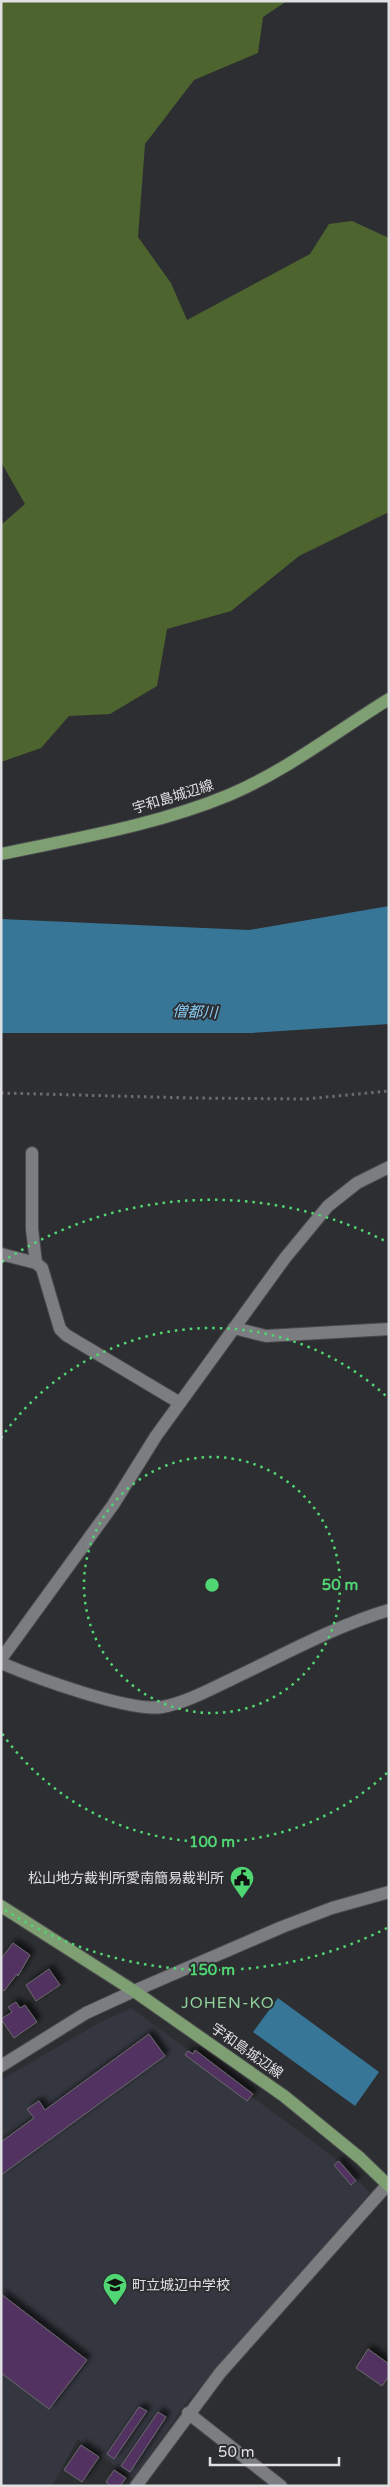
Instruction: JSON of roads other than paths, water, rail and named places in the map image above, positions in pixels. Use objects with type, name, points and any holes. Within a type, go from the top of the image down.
[{"type":"main road","name":"宇和島城辺線","points":[[1,854],[184,812],[231,794],[278,769],[389,699]]},
{"type":"main road","name":"宇和島城辺線","points":[[1,1906],[134,1991],[284,2096],[388,2185]]},
{"type":"street","points":[[32,1153],[32,1229],[36,1263]]},
{"type":"street","points":[[389,1167],[356,1183],[328,1206],[285,1258],[156,1436],[113,1505],[1,1661],[24,1673],[112,1700],[138,1706],[162,1706],[206,1691],[351,1624],[389,1610]]},
{"type":"street","points":[[1,1254],[36,1263],[42,1268],[60,1329],[66,1336],[180,1403]]},
{"type":"street","points":[[234,1328],[266,1336],[389,1329]]},
{"type":"street","points":[[1,2066],[86,2014],[134,1991],[290,1924],[332,1908],[389,1892]]},
{"type":"street","points":[[136,2486],[188,2413],[220,2373],[388,2185]]},
{"type":"street","points":[[188,2413],[280,2486]]},
{"type":"water","name":"僧都川","points":[[389,906],[389,1024],[252,1033],[1,1033],[1,919],[249,930]]},
{"type":"water","points":[[278,1998],[379,2072],[355,2106],[253,2032]]},
{"type":"place","name":"松山地方裁判所愛南簡易裁判所","points":[[242,1899]]},
{"type":"place","name":"町立城辺中学校","points":[[115,2306]]},
{"type":"district","name":"JOHEN-KO","points":[[228,2003]]}]
